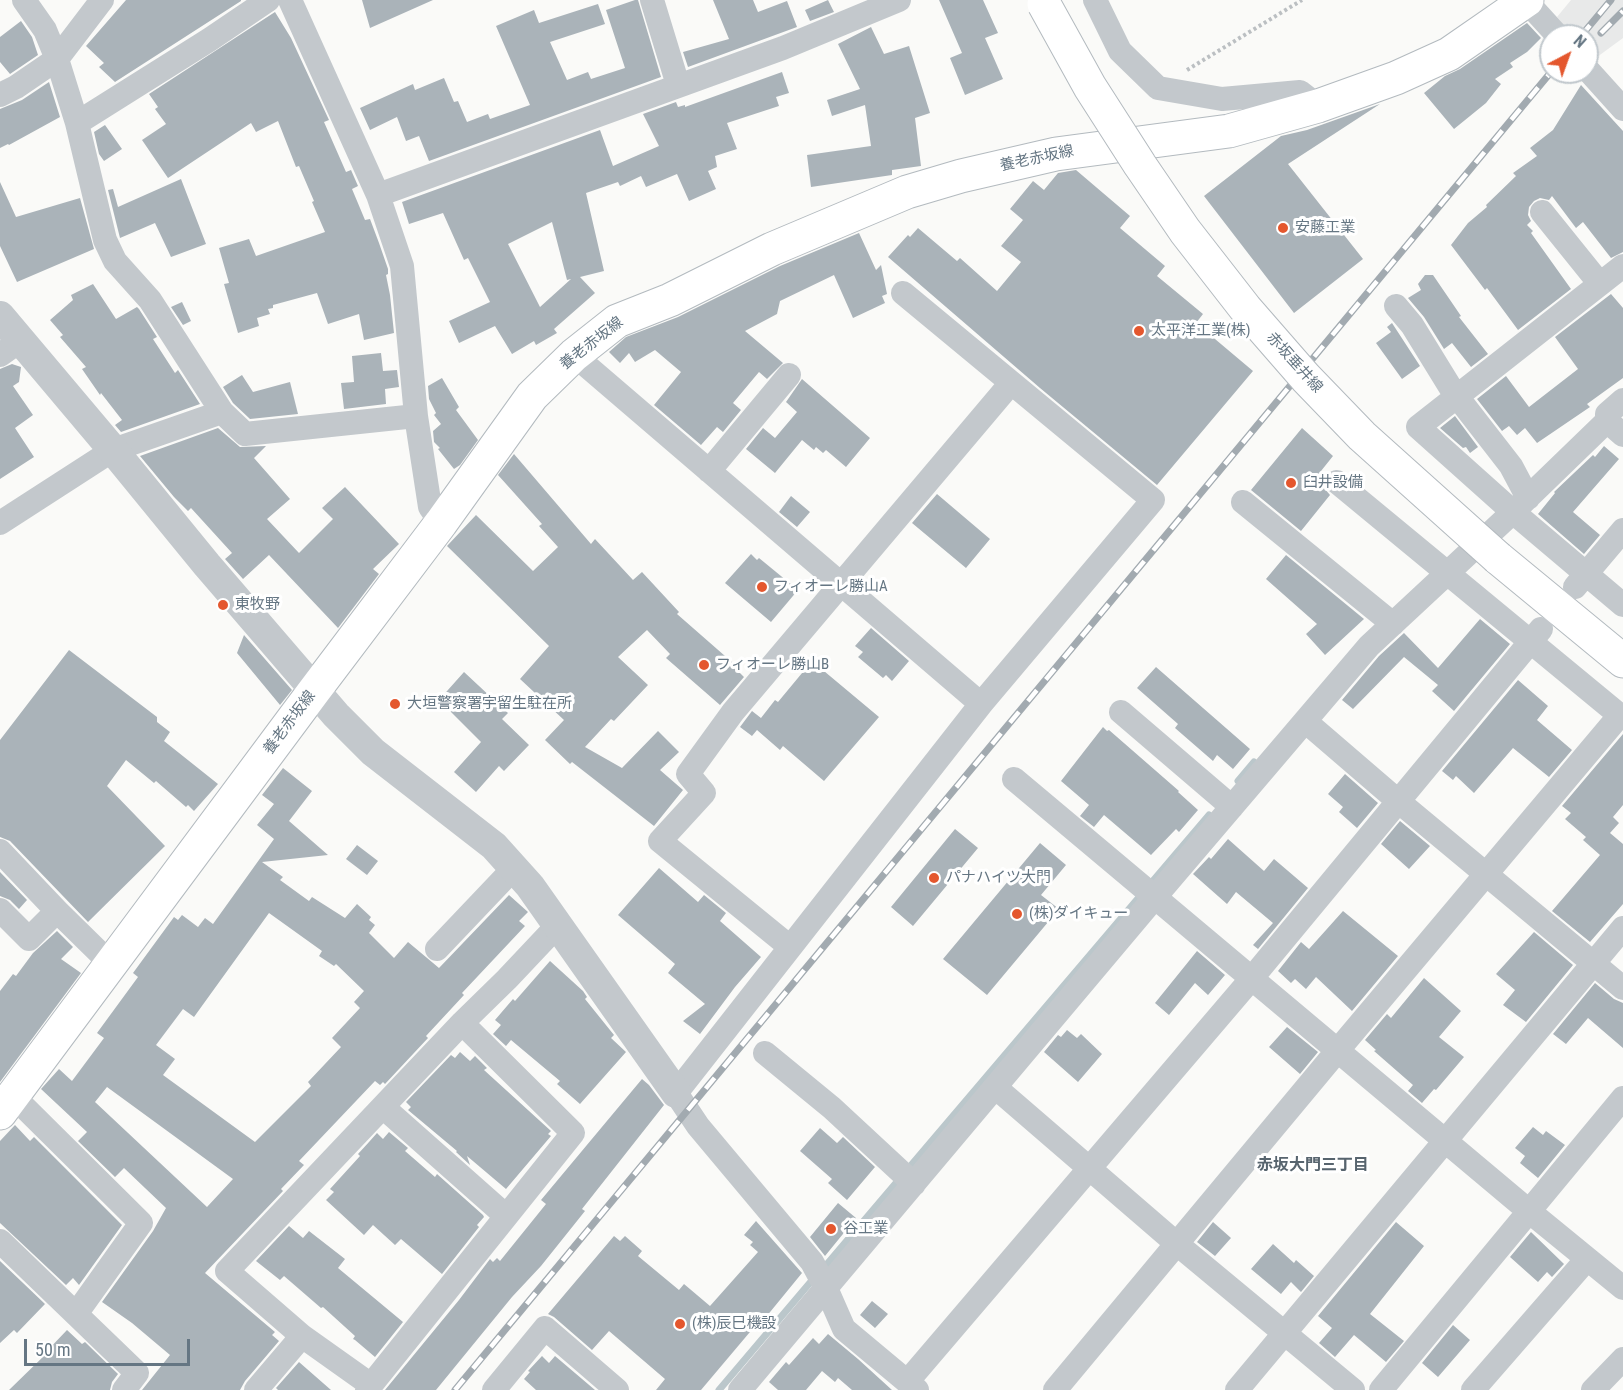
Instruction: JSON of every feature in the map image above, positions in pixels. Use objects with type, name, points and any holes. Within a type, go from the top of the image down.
[{"type":"main road","name":"養老赤坂線","points":[[5,1103],[441,523],[532,396],[574,355],[617,321],[670,300],[772,249],[907,192],[961,176],[1056,154],[1229,131],[1318,106],[1396,78],[1449,54],[1527,0]]},
{"type":"main road","name":"赤坂垂井線","points":[[1042,2],[1090,87],[1185,231],[1245,308],[1306,378],[1362,435],[1498,558],[1623,661]]},
{"type":"street","points":[[24,0],[45,30],[57,59],[77,123],[105,240],[115,261],[150,300],[222,412],[245,434],[416,416]]},
{"type":"street","points":[[0,95],[57,59],[102,0]]},
{"type":"street","points":[[77,123],[268,0]]},
{"type":"street","points":[[290,0],[378,195],[402,266],[416,416],[430,507],[441,523]]},
{"type":"street","points":[[652,0],[678,85]]},
{"type":"street","points":[[378,195],[783,48],[899,0]]},
{"type":"street","points":[[1095,0],[1120,51],[1158,88],[1222,99],[1300,92],[1318,106]]},
{"type":"street","points":[[1527,0],[1548,24]]},
{"type":"street","points":[[1599,82],[1623,109]]},
{"type":"street","points":[[1542,212],[1600,284]]},
{"type":"street","points":[[1623,266],[1418,427],[1516,499],[1580,580],[1623,604]]},
{"type":"street","points":[[676,1093],[981,704],[1153,500],[903,293]]},
{"type":"street","points":[[1396,306],[1412,325],[1457,396],[1511,466],[1516,499]]},
{"type":"street","points":[[0,316],[10,347],[113,450],[207,566],[314,691],[373,752],[494,846],[530,886],[698,1126],[821,1279],[844,1329],[912,1386],[1089,1169],[1252,978],[1536,635]]},
{"type":"street","points":[[574,355],[981,704]]},
{"type":"street","points":[[709,471],[789,375]]},
{"type":"street","points":[[790,947],[660,841],[704,793],[688,774],[733,712],[1011,383]]},
{"type":"street","points":[[740,1390],[821,1279],[907,1177],[995,1087],[1148,891],[1232,807],[1369,646],[1387,619],[1516,499],[1615,428],[1607,414],[1623,400]]},
{"type":"street","points":[[0,523],[113,450],[222,412]]},
{"type":"street","points":[[1055,1390],[1338,1050],[1622,716],[1536,635],[1442,568],[1337,482]]},
{"type":"street","points":[[1243,502],[1387,619]]},
{"type":"street","points":[[1580,580],[1623,530]]},
{"type":"street","points":[[1121,712],[1232,807]]},
{"type":"street","points":[[1305,721],[1623,988]]},
{"type":"street","points":[[1014,779],[1623,1288]]},
{"type":"street","points":[[0,851],[111,964]]},
{"type":"street","points":[[437,949],[514,868]]},
{"type":"street","points":[[0,910],[29,939],[57,911]]},
{"type":"street","points":[[462,1023],[573,1133],[369,1388],[302,1336],[227,1271],[462,1023],[557,926]]},
{"type":"street","points":[[1237,1390],[1623,928]]},
{"type":"street","points":[[765,1053],[832,1108],[907,1177]]},
{"type":"street","points":[[995,1087],[1177,1244],[1353,1390]]},
{"type":"street","points":[[1381,1390],[1623,1098]]},
{"type":"street","points":[[5,1103],[141,1223],[76,1314]]},
{"type":"street","points":[[383,1107],[506,1216]]},
{"type":"street","points":[[0,1241],[136,1373],[124,1390]]},
{"type":"street","points":[[1473,1390],[1587,1259]]},
{"type":"street","points":[[494,1390],[545,1328],[617,1390]]},
{"type":"street","points":[[256,1390],[302,1336]]},
{"type":"street","points":[[1593,1390],[1623,1359]]},
{"type":"path","points":[[1158,88],[1294,2],[1302,0]]},
{"type":"shaded area","points":[[1571,0],[1623,0],[1623,38],[1599,56],[1599,24],[1563,24],[1557,17]]},
{"type":"building","points":[[126,0],[241,1],[115,82],[99,67],[104,63],[86,46]]},
{"type":"building","points":[[362,0],[433,0],[370,28]]},
{"type":"building","points":[[638,0],[661,77],[429,161],[419,136],[406,141],[397,117],[370,130],[360,108],[413,84],[415,90],[444,78],[454,102],[458,101],[467,122],[488,114],[490,119],[530,105],[496,26],[534,10],[539,23],[598,4],[605,24],[550,42],[567,80],[588,72],[591,79],[625,68],[606,10]]},
{"type":"building","points":[[713,0],[753,0],[758,12],[787,1],[797,27],[688,67],[683,52],[729,39]]},
{"type":"building","points":[[828,0],[834,12],[810,21],[805,10]]},
{"type":"building","points":[[939,0],[983,0],[998,33],[985,38],[1003,79],[965,95],[950,58],[962,53]]},
{"type":"building","points":[[275,12],[291,38],[329,120],[324,122],[346,172],[351,170],[358,186],[352,189],[365,220],[370,219],[388,269],[386,275],[394,333],[364,340],[359,314],[328,324],[317,293],[273,305],[273,308],[268,309],[270,314],[257,318],[259,326],[238,333],[224,284],[229,283],[219,248],[249,239],[256,256],[325,232],[312,202],[314,201],[299,166],[296,167],[278,121],[256,132],[251,123],[168,178],[142,140],[166,124],[155,109],[158,107],[149,94]]},
{"type":"building","points":[[21,21],[32,37],[38,55],[10,74],[0,62],[0,37]]},
{"type":"building","points":[[1527,23],[1539,36],[1539,40],[1527,52],[1510,63],[1513,67],[1495,79],[1501,84],[1486,103],[1454,129],[1424,93],[1445,76],[1460,69]]},
{"type":"building","points":[[871,27],[884,54],[909,46],[930,113],[915,118],[921,166],[892,170],[892,175],[811,187],[807,155],[871,146],[865,105],[832,116],[827,100],[860,89],[838,44]]},
{"type":"building","points":[[782,72],[789,93],[776,97],[779,106],[727,123],[737,149],[715,156],[717,167],[708,171],[716,189],[689,201],[677,174],[646,187],[641,176],[620,186],[618,182],[586,193],[604,271],[580,277],[595,293],[554,329],[557,333],[536,345],[534,341],[512,354],[495,326],[459,343],[449,321],[490,302],[468,258],[464,260],[443,213],[409,224],[402,202],[600,130],[613,166],[659,146],[643,114],[676,102],[678,107],[685,105],[685,107]],"holes":[[[552,222],[567,280],[571,279],[540,307],[508,244]]]},
{"type":"building","points":[[49,82],[60,117],[0,148],[0,109],[22,100]]},
{"type":"building","points":[[1581,85],[1623,131],[1623,252],[1611,258],[1583,222],[1576,228],[1552,196],[1549,200],[1540,198],[1534,201],[1529,207],[1528,215],[1531,221],[1527,225],[1571,289],[1518,330],[1451,245],[1468,223],[1487,207],[1486,205],[1516,176],[1513,173],[1537,156],[1530,148],[1553,130]]},
{"type":"building","name":"安藤工業","points":[[1380,104],[1288,164],[1363,259],[1294,313],[1204,196],[1281,136],[1307,130]]},
{"type":"building","points":[[105,125],[122,149],[104,161],[99,154],[94,132]]},
{"type":"building","name":"太平洋工業(株)","points":[[1076,170],[1130,216],[1120,228],[1165,266],[1157,276],[1203,314],[1196,323],[1253,371],[1157,485],[888,257],[908,235],[910,237],[918,228],[957,261],[960,258],[997,291],[1021,262],[1001,246],[1023,220],[1010,209],[1033,181],[1044,190],[1058,173]]},
{"type":"building","points":[[181,179],[206,244],[171,257],[155,223],[120,238],[108,190],[113,189],[118,207]]},
{"type":"building","points":[[0,182],[16,217],[80,198],[94,249],[17,282],[0,246]]},
{"type":"building","points":[[859,233],[876,270],[881,265],[887,294],[882,296],[885,303],[853,318],[834,275],[780,301],[777,314],[745,331],[783,363],[767,379],[759,372],[733,403],[741,410],[723,432],[717,427],[701,445],[654,405],[681,372],[655,350],[635,362],[629,353],[620,363],[609,352],[626,337],[678,317],[780,266]]},
{"type":"building","points":[[1425,275],[1433,275],[1461,316],[1459,317],[1488,354],[1471,367],[1452,343],[1444,349],[1424,317],[1408,298],[1421,290],[1418,284]]},
{"type":"building","points":[[93,284],[116,319],[137,307],[139,309],[157,337],[153,339],[175,373],[178,370],[200,404],[121,432],[115,425],[122,420],[101,393],[100,395],[82,369],[86,367],[60,337],[63,335],[50,320],[73,300],[71,295]]},
{"type":"building","points":[[1611,294],[1623,308],[1623,378],[1587,404],[1590,407],[1537,443],[1525,428],[1517,435],[1509,426],[1502,431],[1477,399],[1506,376],[1529,407],[1578,369],[1555,337]]},
{"type":"building","points":[[182,302],[191,321],[183,325],[171,307]]},
{"type":"building","points":[[1392,323],[1420,366],[1402,379],[1376,343],[1391,332],[1387,327]]},
{"type":"building","points":[[381,353],[383,371],[397,370],[399,387],[385,389],[386,404],[344,409],[341,383],[354,382],[352,356]]},
{"type":"building","points":[[12,364],[21,367],[19,382],[13,386],[33,415],[15,428],[34,457],[0,479],[0,369]]},
{"type":"building","points":[[242,375],[253,392],[290,382],[298,414],[250,419],[233,403],[223,387]]},
{"type":"building","points":[[442,378],[459,407],[456,410],[478,440],[460,465],[454,469],[434,442],[433,431],[441,424],[434,415],[436,413],[429,399],[428,386]]},
{"type":"building","points":[[802,379],[870,438],[846,467],[826,450],[823,453],[816,447],[814,450],[802,440],[775,473],[746,449],[763,428],[775,438],[797,412],[786,402]]},
{"type":"building","points":[[1455,416],[1478,447],[1470,453],[1466,447],[1463,448],[1440,428]]},
{"type":"building","points":[[218,428],[240,447],[266,446],[254,458],[290,499],[267,519],[299,553],[333,519],[322,508],[345,487],[399,544],[373,569],[379,574],[338,628],[269,555],[243,579],[225,559],[232,553],[191,508],[188,511],[174,497],[140,456]]},
{"type":"building","name":"臼井設備","points":[[1302,428],[1333,456],[1317,476],[1323,481],[1324,488],[1330,495],[1301,531],[1251,490]]},
{"type":"building","points":[[1604,446],[1619,459],[1573,512],[1600,535],[1584,554],[1538,514],[1554,492],[1593,455],[1595,457]]},
{"type":"building","points":[[514,454],[591,544],[595,539],[633,580],[642,572],[679,612],[677,614],[741,670],[739,672],[744,677],[720,705],[666,658],[670,654],[647,630],[618,657],[648,685],[614,721],[611,719],[585,747],[622,768],[658,731],[679,752],[660,770],[683,790],[654,826],[572,762],[570,764],[545,740],[564,720],[520,679],[549,646],[447,546],[476,515],[533,571],[558,547],[539,526],[542,524],[498,475]]},
{"type":"building","points":[[937,494],[990,539],[966,568],[912,523]]},
{"type":"building","points":[[791,496],[810,512],[797,527],[779,512]]},
{"type":"building","name":"フィオーレ勝山A","points":[[751,554],[798,590],[771,622],[725,583]]},
{"type":"building","points":[[1286,555],[1364,619],[1325,655],[1306,634],[1317,624],[1266,579]]},
{"type":"building","points":[[1480,619],[1510,644],[1454,711],[1432,691],[1438,685],[1404,657],[1353,709],[1342,700],[1379,656],[1404,633],[1438,668]]},
{"type":"building","points":[[871,628],[909,661],[892,681],[886,675],[883,678],[858,657],[863,652],[855,646]]},
{"type":"building","points":[[244,635],[292,690],[280,705],[237,653]]},
{"type":"building","points":[[69,650],[157,717],[157,722],[170,732],[164,741],[218,784],[194,811],[126,760],[107,786],[165,846],[88,922],[10,841],[0,837],[0,740]]},
{"type":"building","points":[[812,661],[879,717],[824,781],[783,746],[780,750],[757,730],[752,736],[740,727],[752,711],[761,718],[775,700],[778,702]]},
{"type":"building","points":[[1156,667],[1250,749],[1233,769],[1217,755],[1213,761],[1175,728],[1178,724],[1137,688]]},
{"type":"building","points":[[464,672],[508,713],[502,719],[529,745],[504,771],[499,766],[476,792],[454,772],[481,742],[439,700]]},
{"type":"building","points":[[1518,680],[1548,706],[1537,720],[1572,750],[1549,777],[1513,748],[1474,793],[1456,776],[1453,780],[1442,771]]},
{"type":"building","points":[[1103,727],[1179,791],[1198,810],[1179,832],[1176,829],[1151,855],[1104,815],[1094,827],[1080,816],[1089,805],[1061,781]]},
{"type":"building","points":[[1623,734],[1623,805],[1613,817],[1619,823],[1610,833],[1623,844],[1623,904],[1590,942],[1552,911],[1600,855],[1583,840],[1586,837],[1565,819],[1571,813],[1562,806]]},
{"type":"building","points":[[283,768],[312,791],[289,821],[328,855],[262,862],[283,877],[280,880],[309,901],[312,897],[345,918],[357,904],[371,917],[369,920],[375,925],[369,933],[394,958],[408,942],[439,968],[509,895],[528,912],[519,921],[525,926],[462,993],[464,995],[426,1036],[428,1038],[385,1084],[383,1082],[380,1085],[375,1081],[299,1161],[304,1165],[281,1189],[283,1191],[205,1273],[275,1332],[272,1335],[279,1341],[240,1390],[142,1390],[170,1355],[132,1323],[102,1302],[153,1231],[166,1208],[124,1168],[115,1177],[78,1141],[87,1132],[41,1089],[59,1069],[72,1081],[104,1038],[97,1033],[138,977],[133,973],[174,917],[178,920],[182,915],[198,927],[205,918],[213,924],[274,839],[257,825],[274,804],[262,795]],"holes":[[[269,913],[322,951],[319,956],[334,966],[336,964],[364,991],[354,1002],[360,1008],[332,1038],[341,1047],[308,1082],[311,1086],[255,1142],[163,1075],[175,1059],[156,1045],[183,1009],[194,1017]],[[107,1087],[233,1179],[207,1207],[95,1102]]]},
{"type":"building","points":[[1345,774],[1378,803],[1357,828],[1339,812],[1343,807],[1328,794]]},
{"type":"building","points":[[1400,821],[1430,846],[1409,869],[1381,844]]},
{"type":"building","name":"パナハイツ大門","points":[[955,829],[978,848],[913,926],[891,907]]},
{"type":"building","points":[[1228,839],[1264,871],[1274,859],[1308,888],[1258,949],[1253,945],[1273,923],[1236,892],[1227,904],[1193,874],[1209,857],[1211,859]]},
{"type":"building","name":"(株)ダイキュー","points":[[1040,843],[1066,865],[1041,895],[1059,909],[987,995],[943,959]]},
{"type":"building","points":[[357,845],[378,861],[367,875],[346,859]]},
{"type":"building","points":[[659,868],[698,902],[704,895],[726,913],[720,921],[761,957],[700,1034],[683,1021],[705,1004],[668,973],[675,964],[618,915]]},
{"type":"building","points":[[0,872],[27,900],[19,909],[10,900],[0,896]]},
{"type":"building","points":[[1343,911],[1398,956],[1352,1011],[1316,977],[1306,989],[1295,979],[1291,983],[1278,971],[1301,942],[1309,949]]},
{"type":"building","points":[[57,931],[73,947],[61,959],[81,973],[0,1082],[0,991],[13,974],[16,976],[33,953]]},
{"type":"building","points":[[1534,932],[1573,965],[1526,1022],[1503,1005],[1515,990],[1496,974]]},
{"type":"building","points":[[1197,951],[1225,975],[1208,995],[1195,983],[1169,1015],[1155,1003]]},
{"type":"building","points":[[550,961],[583,991],[587,997],[585,999],[614,1035],[611,1038],[626,1052],[580,1104],[557,1084],[560,1081],[511,1040],[506,1046],[493,1034],[501,1025],[495,1020]]},
{"type":"building","points":[[1424,978],[1461,1011],[1439,1037],[1464,1057],[1422,1103],[1408,1091],[1413,1085],[1374,1051],[1376,1050],[1365,1040],[1387,1014],[1391,1018]]},
{"type":"building","points":[[1595,983],[1614,999],[1623,1003],[1623,1048],[1588,1018],[1566,1044],[1553,1034]]},
{"type":"building","points":[[1287,1027],[1318,1052],[1300,1074],[1269,1047]]},
{"type":"building","points":[[1067,1030],[1077,1038],[1081,1034],[1102,1054],[1078,1082],[1044,1052],[1058,1035],[1061,1037]]},
{"type":"building","points":[[460,1052],[470,1061],[475,1056],[487,1068],[484,1070],[551,1131],[548,1134],[551,1136],[506,1189],[467,1156],[470,1165],[457,1151],[408,1110],[411,1107],[406,1102],[451,1055],[455,1058]]},
{"type":"building","points":[[642,1079],[664,1105],[582,1209],[585,1211],[541,1266],[512,1297],[436,1390],[385,1390],[490,1259],[493,1262],[497,1258],[500,1261],[546,1204],[541,1200]]},
{"type":"building","points":[[15,1125],[30,1141],[34,1137],[122,1225],[79,1285],[73,1278],[66,1285],[0,1223],[0,1141]]},
{"type":"building","points":[[1533,1127],[1543,1135],[1546,1131],[1565,1145],[1538,1178],[1520,1163],[1525,1156],[1515,1148]]},
{"type":"building","points":[[820,1128],[837,1143],[843,1137],[875,1167],[847,1200],[828,1183],[832,1179],[800,1151]]},
{"type":"building","points":[[389,1132],[408,1148],[405,1151],[435,1177],[437,1174],[484,1217],[477,1225],[479,1227],[442,1274],[401,1239],[395,1245],[373,1225],[364,1235],[326,1200],[334,1192],[330,1189],[377,1133],[383,1139]]},
{"type":"building","name":"谷工業","points":[[838,1203],[856,1218],[825,1256],[810,1237]]},
{"type":"building","points":[[756,1221],[802,1273],[757,1328],[755,1326],[701,1390],[656,1390],[665,1379],[609,1331],[592,1350],[548,1314],[614,1236],[620,1241],[625,1236],[642,1251],[638,1256],[679,1290],[684,1284],[710,1306],[758,1252],[750,1245],[753,1242],[744,1235]]},
{"type":"building","points":[[1213,1222],[1231,1238],[1215,1256],[1197,1242]]},
{"type":"building","points":[[1396,1222],[1424,1246],[1370,1314],[1404,1341],[1386,1362],[1354,1335],[1335,1357],[1319,1343],[1332,1328],[1318,1316]]},
{"type":"building","points":[[289,1226],[303,1238],[309,1231],[345,1259],[338,1268],[403,1322],[375,1357],[353,1339],[355,1336],[323,1307],[321,1308],[284,1276],[280,1280],[256,1261]]},
{"type":"building","points":[[1531,1232],[1564,1264],[1552,1277],[1547,1272],[1538,1282],[1510,1257]]},
{"type":"building","points":[[1273,1244],[1294,1263],[1296,1260],[1314,1276],[1301,1292],[1291,1282],[1281,1294],[1251,1269]]},
{"type":"building","points":[[0,1261],[45,1304],[17,1333],[14,1330],[0,1343]]},
{"type":"building","points":[[872,1301],[888,1314],[875,1328],[860,1315]]},
{"type":"building","points":[[1453,1325],[1470,1340],[1438,1377],[1422,1363]]},
{"type":"building","points":[[67,1330],[82,1344],[85,1342],[118,1374],[110,1390],[9,1390],[47,1353]]},
{"type":"building","points":[[828,1334],[892,1390],[852,1390],[838,1378],[835,1382],[822,1371],[806,1390],[778,1390],[769,1382],[786,1362],[789,1365],[813,1338],[819,1344]]},
{"type":"building","points":[[542,1356],[549,1363],[555,1356],[595,1390],[536,1390],[524,1379]]},
{"type":"building","points":[[299,1362],[331,1390],[278,1390],[276,1388]]},
{"type":"waterway","points":[[1238,781],[1254,762]]},
{"type":"waterway","points":[[822,1270],[1209,815]]},
{"type":"waterway","points":[[719,1390],[814,1278]]},
{"type":"railway","points":[[1591,24],[1611,0]]},
{"type":"railway","points":[[1601,33],[1623,11]]},
{"type":"railway","points":[[455,1390],[1541,84]]},
{"type":"place","name":"安藤工業","points":[[1283,228]]},
{"type":"place","name":"太平洋工業(株)","points":[[1139,331]]},
{"type":"place","name":"臼井設備","points":[[1291,483]]},
{"type":"place","name":"フィオーレ勝山A","points":[[762,587]]},
{"type":"place","name":"東牧野","points":[[223,605]]},
{"type":"place","name":"フィオーレ勝山B","points":[[704,665]]},
{"type":"place","name":"大垣警察署宇留生駐在所","points":[[395,704]]},
{"type":"place","name":"パナハイツ大門","points":[[934,878]]},
{"type":"place","name":"(株)ダイキュー","points":[[1017,914]]},
{"type":"place","name":"谷工業","points":[[831,1229]]},
{"type":"place","name":"(株)辰巳機設","points":[[680,1324]]},
{"type":"district","name":"赤坂大門三丁目","points":[[1313,1166]]}]
